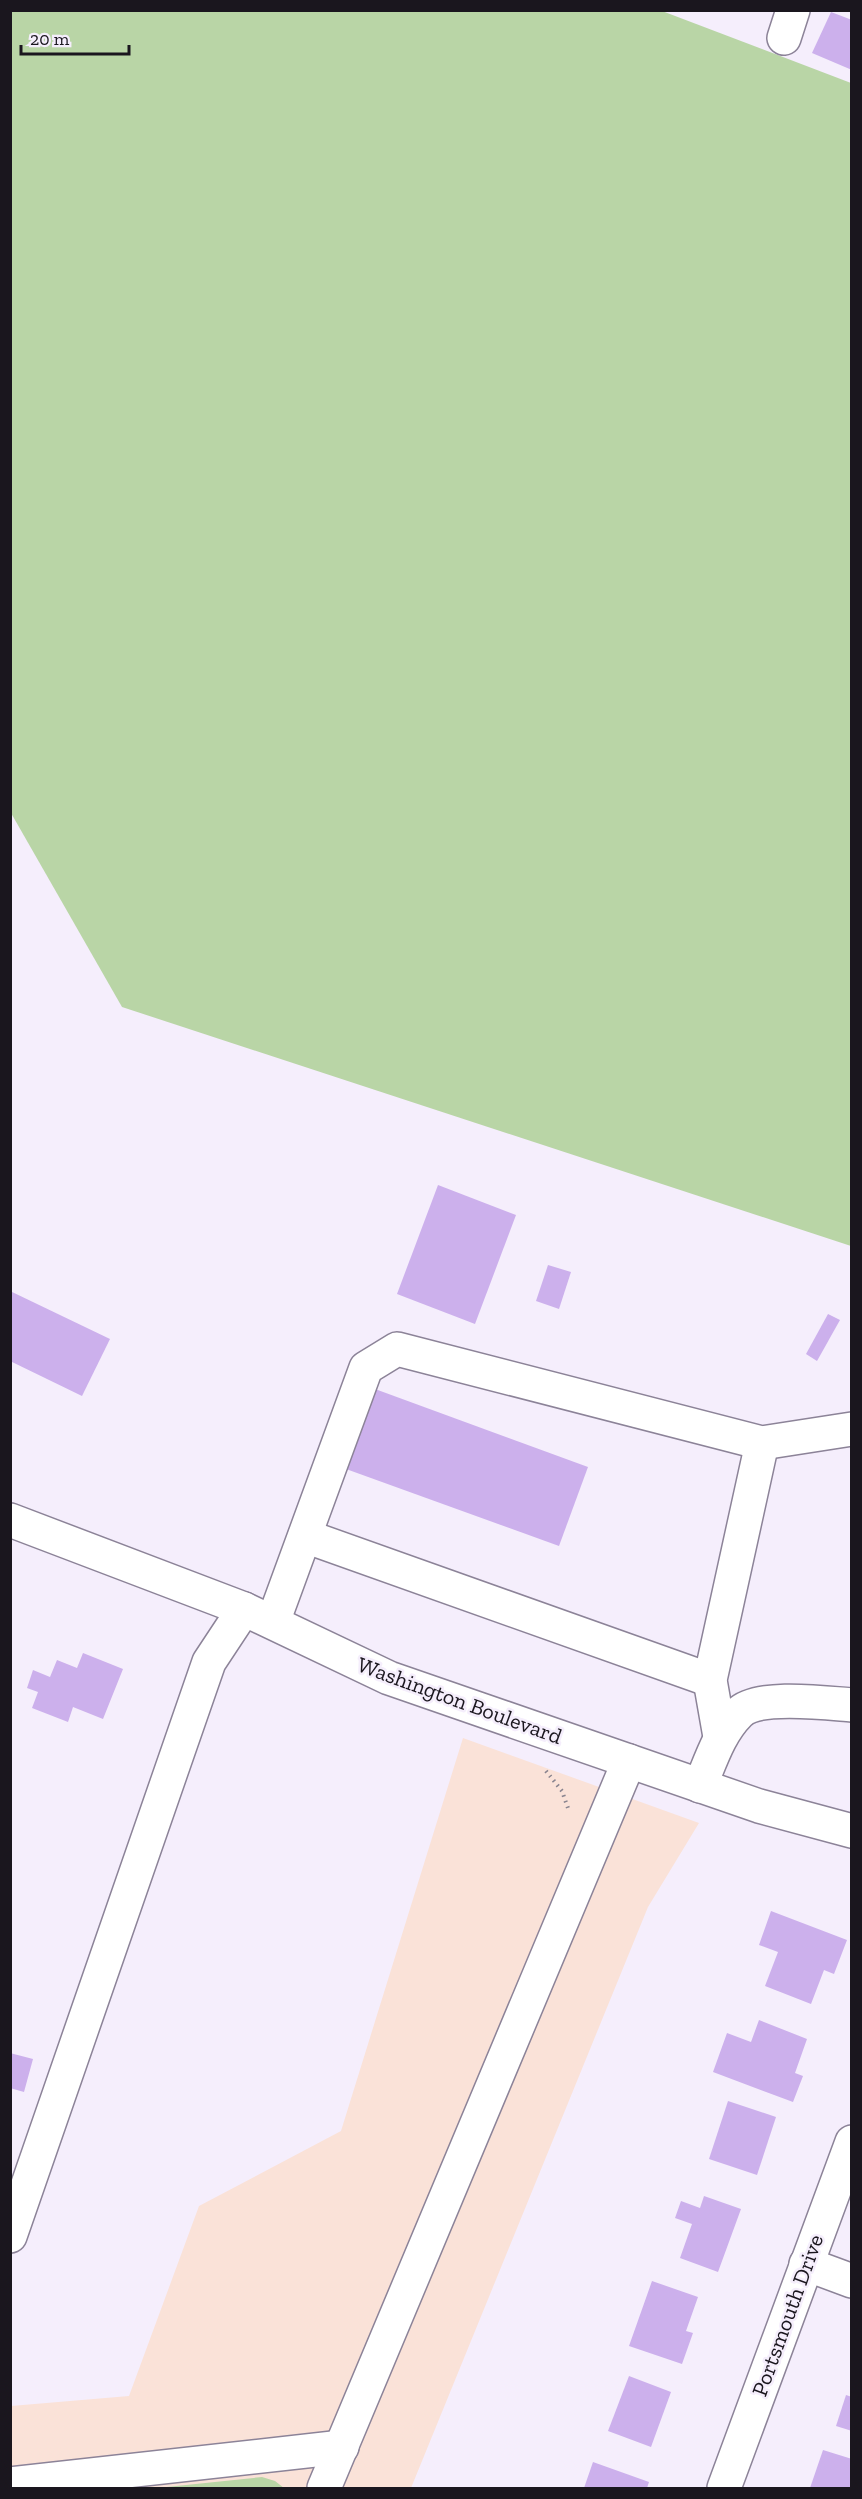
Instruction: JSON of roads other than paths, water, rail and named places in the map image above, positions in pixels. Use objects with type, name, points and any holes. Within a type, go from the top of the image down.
[{"type":"street","points":[[273,1622],[366,1368],[398,1349],[762,1443],[852,1429]]},
{"type":"street","points":[[720,1737],[710,1680],[762,1443]]},
{"type":"street","name":"Washington Boulevard","points":[[10,1520],[244,1609],[389,1678],[759,1806],[852,1831]]},
{"type":"street","points":[[304,1536],[710,1680]]},
{"type":"street","points":[[10,2236],[209,1662],[244,1609]]},
{"type":"street","points":[[700,1786],[720,1737],[740,1711],[775,1700],[852,1706]]},
{"type":"street","points":[[324,2488],[629,1761]]},
{"type":"street","name":"Portsmouth Drive","points":[[724,2488],[806,2264],[848,2162]]},
{"type":"street","points":[[806,2264],[852,2281]]},
{"type":"street","points":[[10,2484],[342,2447]]}]
